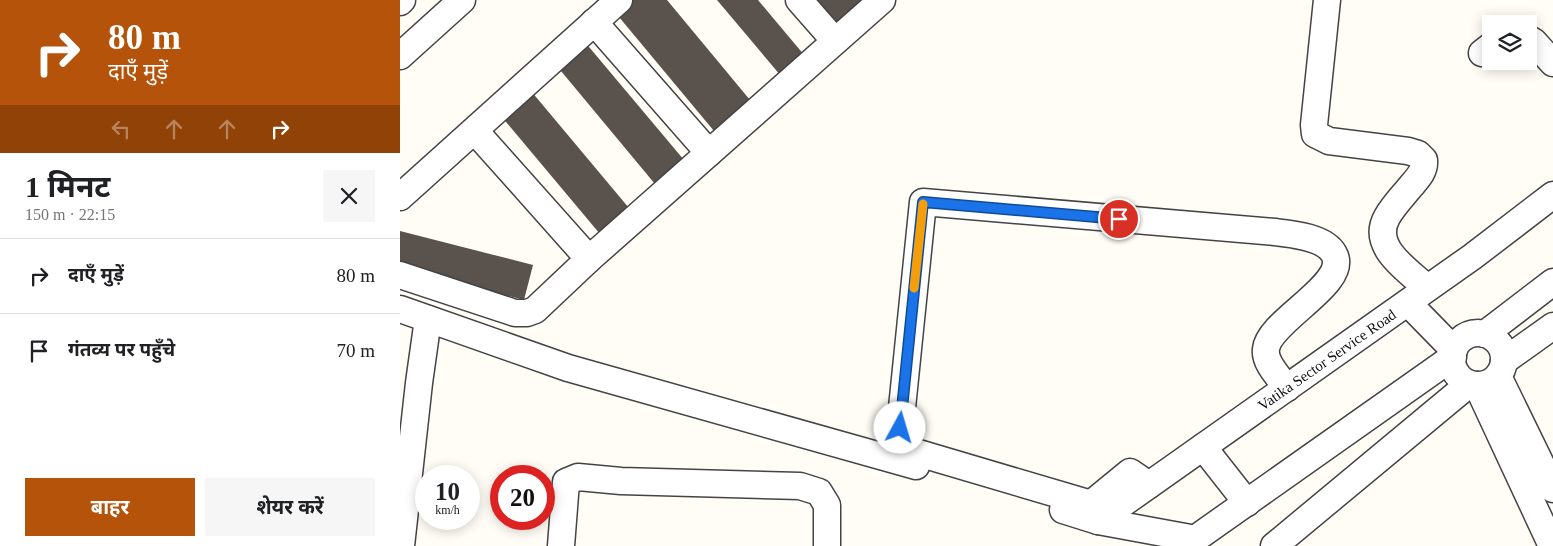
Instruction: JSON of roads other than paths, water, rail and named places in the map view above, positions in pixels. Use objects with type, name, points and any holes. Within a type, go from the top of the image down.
[{"type":"street","points":[[400,56],[462,0]]},
{"type":"street","points":[[400,197],[618,0]]},
{"type":"street","points":[[798,0],[835,41]]},
{"type":"street","points":[[400,275],[515,313],[527,313],[536,310],[589,259],[882,0]]},
{"type":"street","points":[[1327,0],[1314,125],[1315,134],[1330,141],[1408,151],[1418,154],[1424,160],[1424,167],[1420,176],[1388,217],[1383,228],[1383,236],[1388,252],[1418,295],[1453,354],[1453,366],[1456,373],[1462,380],[1487,377]]},
{"type":"street","points":[[594,22],[709,153]]},
{"type":"street","points":[[1537,45],[1553,63]]},
{"type":"street","points":[[474,131],[589,259]]},
{"type":"street","name":"Vatika Sector Service Road","points":[[1098,521],[1472,257],[1553,195]]},
{"type":"street","points":[[1149,485],[1130,472],[1091,504],[898,447],[923,202],[1300,234],[1322,243],[1332,250],[1336,258],[1336,265],[1328,282],[1273,333],[1266,349],[1266,359],[1288,388]]},
{"type":"street","points":[[1485,334],[1553,282]]},
{"type":"street","points":[[400,309],[568,368],[879,455],[1098,521],[1191,543],[1453,354],[1463,339],[1470,335],[1485,334],[1500,344],[1503,352],[1487,377]]},
{"type":"street","points":[[401,544],[428,318]]},
{"type":"street","points":[[1274,546],[1553,326]]},
{"type":"street","points":[[1487,377],[1553,489]]},
{"type":"street","points":[[1487,377],[1552,546]]},
{"type":"street","points":[[1203,447],[1247,503]]},
{"type":"street","points":[[561,546],[566,482],[578,477],[621,481],[800,486],[819,492],[827,505],[828,546]]}]
